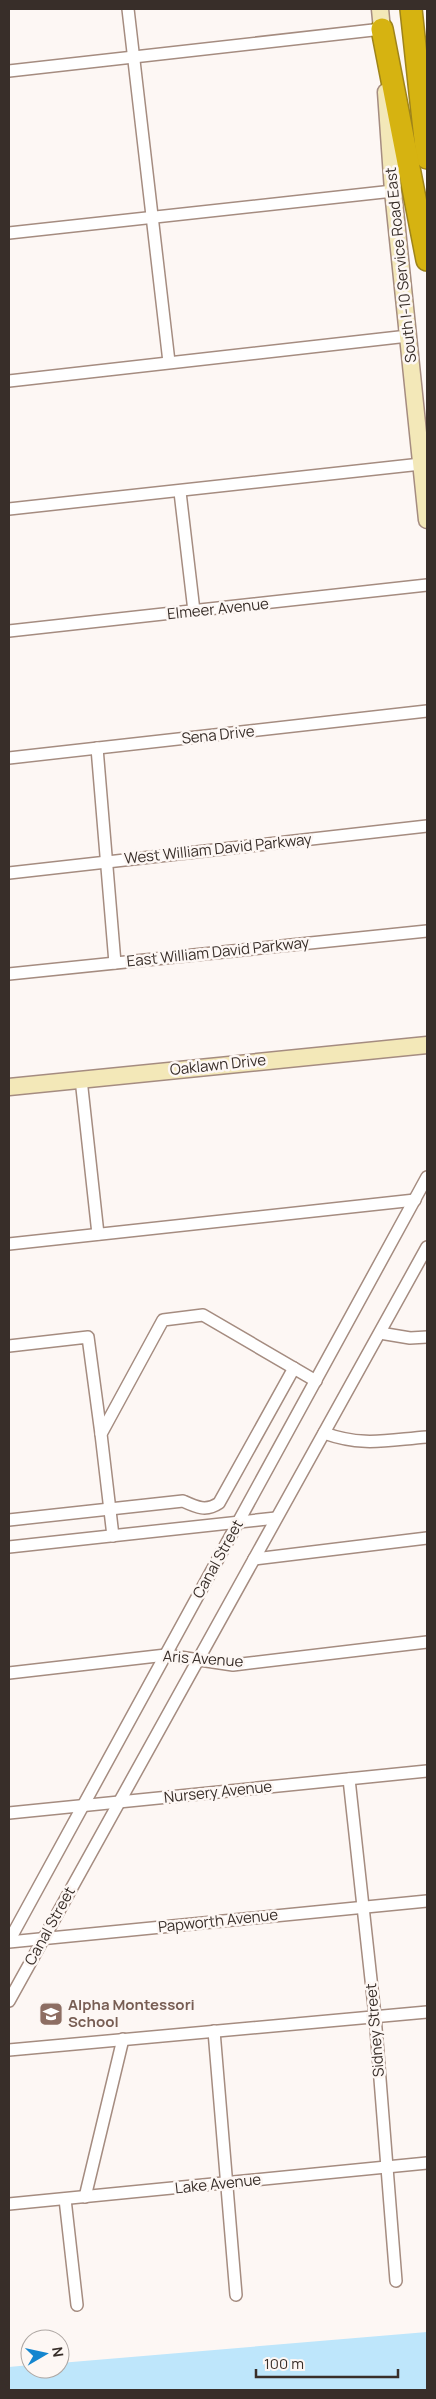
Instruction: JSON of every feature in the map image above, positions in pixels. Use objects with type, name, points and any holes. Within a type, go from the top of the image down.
[{"type":"highway","points":[[411,9],[427,158]]},
{"type":"highway","points":[[381,19],[427,260]]},
{"type":"street","points":[[128,9],[169,362]]},
{"type":"street","points":[[9,71],[134,57],[381,19]]},
{"type":"street","name":"South I-10 Service Road East","points":[[381,19],[393,190],[427,520]]},
{"type":"street","points":[[9,233],[393,190]]},
{"type":"street","points":[[9,381],[408,336]]},
{"type":"street","points":[[9,509],[180,492],[421,464]]},
{"type":"street","points":[[180,492],[194,612]]},
{"type":"street","name":"Elmeer Avenue","points":[[9,631],[427,585]]},
{"type":"street","name":"Sena Drive","points":[[9,758],[427,711]]},
{"type":"street","points":[[97,748],[115,963]]},
{"type":"street","name":"West William David Parkway","points":[[9,873],[427,826]]},
{"type":"street","name":"East William David Parkway","points":[[9,974],[427,931]]},
{"type":"street","name":"Oaklawn Drive","points":[[9,1087],[427,1044]]},
{"type":"street","points":[[81,1079],[98,1234]]},
{"type":"street","name":"Canal Street","points":[[9,1942],[427,1177]]},
{"type":"street","points":[[9,1244],[415,1200]]},
{"type":"street","name":"Canal Street","points":[[9,2001],[427,1247]]},
{"type":"street","points":[[100,1434],[164,1320],[203,1315],[316,1381]]},
{"type":"street","points":[[380,1333],[410,1338],[427,1337]]},
{"type":"street","points":[[9,1346],[88,1337],[113,1536]]},
{"type":"street","points":[[9,1520],[183,1501],[205,1509],[219,1503],[294,1368]]},
{"type":"street","points":[[324,1433],[347,1441],[363,1443],[427,1437]]},
{"type":"street","points":[[9,1547],[276,1518]]},
{"type":"street","points":[[254,1559],[427,1538]]},
{"type":"street","name":"Aris Avenue","points":[[9,1673],[166,1655],[233,1665],[427,1642]]},
{"type":"street","name":"Nursery Avenue","points":[[9,1813],[427,1771]]},
{"type":"street","name":"Sidney Street","points":[[349,1779],[374,2016],[396,2282]]},
{"type":"street","name":"Papworth Avenue","points":[[9,1942],[427,1901]]},
{"type":"street","points":[[9,2050],[427,2012]]},
{"type":"street","points":[[214,2031],[236,2295]]},
{"type":"street","points":[[85,2197],[124,2039]]},
{"type":"street","name":"Lake Avenue","points":[[9,2204],[427,2163]]},
{"type":"street","points":[[65,2199],[77,2305]]},
{"type":"water","points":[[427,2332],[427,2390],[9,2390],[9,2367],[20,2366],[20,2379],[70,2379],[70,2362]]},
{"type":"place","name":"Alpha Montessori School","points":[[51,2014]]}]
